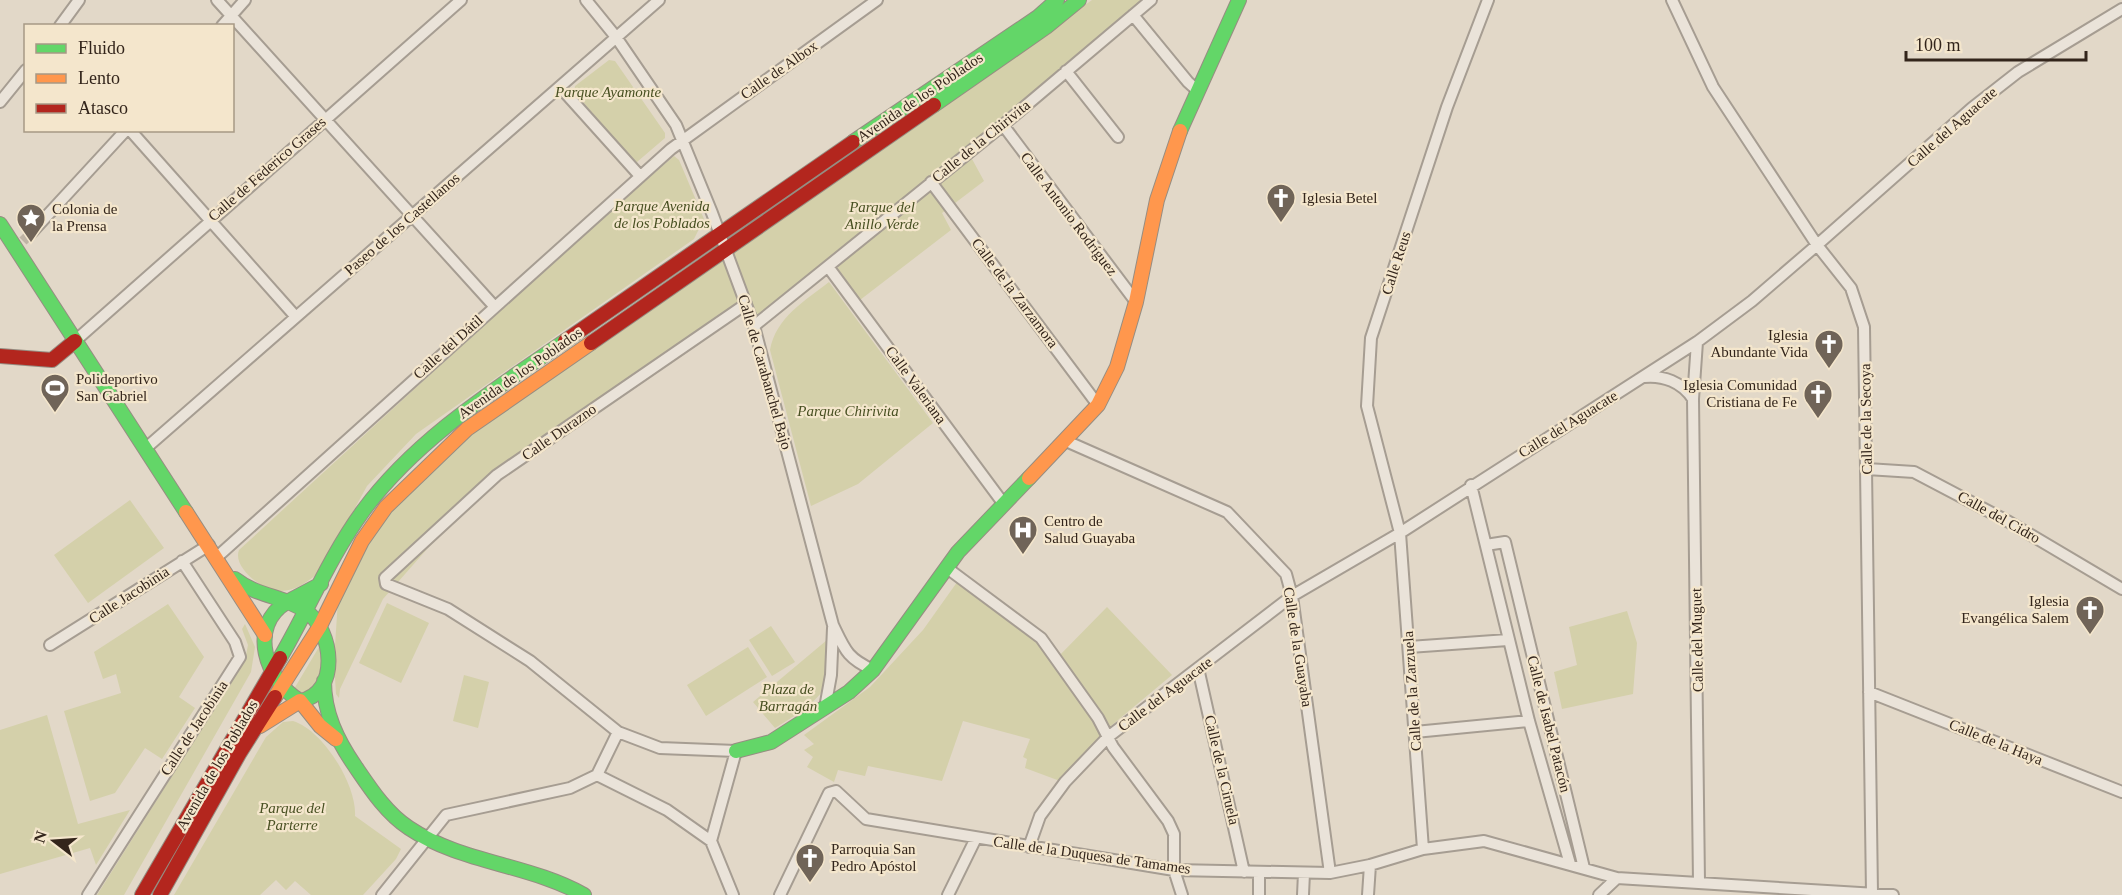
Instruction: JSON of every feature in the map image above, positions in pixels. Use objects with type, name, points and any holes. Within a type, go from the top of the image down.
[{"type":"main road","name":"Avenida de los Poblados","points":[[142,895],[308,610],[351,528],[374,496],[415,451],[472,407],[719,233],[1038,17],[1056,0]]},
{"type":"main road","name":"Avenida de los Poblados","points":[[160,895],[256,729],[283,689],[320,626],[362,542],[386,507],[425,466],[467,429],[1046,27],[1079,0]]},
{"type":"main road","points":[[736,752],[771,742],[849,692],[873,670],[946,568],[1003,503],[1066,441],[1098,405],[1117,367],[1136,302],[1165,172],[1239,0]]},
{"type":"main road","points":[[0,224],[20,245],[75,341],[226,570],[265,635]]},
{"type":"main road","points":[[0,356],[52,360],[75,341]]},
{"type":"main road","points":[[226,570],[244,588],[308,610],[320,626],[329,652],[323,695],[339,742],[369,786],[408,828],[426,837],[556,880],[584,895]]},
{"type":"main road","points":[[320,726],[300,701],[283,689],[272,672],[266,652],[265,635],[271,616],[285,601],[308,594],[322,584]]},
{"type":"main road","name":"Avenida de los Poblados","points":[[256,729],[300,701],[311,698],[324,681]]},
{"type":"main road","points":[[286,712],[303,716],[320,726],[339,742]]},
{"type":"street","points":[[61,24],[79,0]]},
{"type":"street","points":[[217,0],[326,117],[494,306]]},
{"type":"street","points":[[224,24],[245,0]]},
{"type":"street","name":"Calle de Federico Grases","points":[[75,341],[210,219],[461,0]]},
{"type":"street","name":"Paseo de los Castellanos","points":[[146,448],[659,0]]},
{"type":"street","name":"Calle de Albox","points":[[681,140],[876,0]]},
{"type":"street","name":"Calle de la Chirivita","points":[[754,326],[829,268],[1151,0]]},
{"type":"street","name":"Calle Reus","points":[[1400,533],[1367,406],[1371,338],[1447,107],[1488,0]]},
{"type":"street","name":"Calle de la Secoya","points":[[1672,0],[1713,87],[1817,245],[1851,288],[1864,327],[1872,893]]},
{"type":"street","name":"Calle de Carabanchel Bajo","points":[[593,3],[676,125],[719,233],[754,326],[833,625]]},
{"type":"street","name":"Calle del Aguacate","points":[[1029,846],[1040,816],[1065,782],[1108,737],[1292,596],[1400,533],[1471,485],[1697,342],[1752,301],[1967,112],[2018,72],[2122,9]]},
{"type":"street","points":[[1133,15],[1198,91]]},
{"type":"street","points":[[1066,71],[1118,137]]},
{"type":"street","points":[[0,102],[24,72]]},
{"type":"street","points":[[560,87],[640,176]]},
{"type":"street","name":"Calle Antonio Rodríguez","points":[[1003,125],[1136,302]]},
{"type":"street","points":[[32,231],[126,132]]},
{"type":"street","points":[[130,132],[296,317]]},
{"type":"street","name":"Calle del Dátil","points":[[217,557],[681,140]]},
{"type":"street","name":"Calle de la Zarzamora","points":[[931,182],[1098,405]]},
{"type":"street","name":"Calle Valeriana","points":[[829,268],[1003,503]]},
{"type":"street","name":"Calle Durazno","points":[[618,732],[531,662],[448,609],[386,584],[385,578],[497,475],[746,304]]},
{"type":"street","name":"Calle del Muguet","points":[[1697,342],[1693,399],[1700,882]]},
{"type":"street","points":[[1644,377],[1656,376],[1674,382],[1686,390],[1693,399]]},
{"type":"street","name":"Calle de la Guayaba","points":[[1066,441],[1227,512],[1286,574],[1292,596],[1330,873]]},
{"type":"street","name":"Calle del Cidro","points":[[1867,469],[1914,472],[2009,522],[2122,589]]},
{"type":"street","name":"Calle de Isabel Patacón","points":[[1471,485],[1529,722],[1570,864]]},
{"type":"street","name":"Calle de la Zarzuela","points":[[1400,533],[1423,849]]},
{"type":"street","name":"Calle de Isabel Patacón","points":[[1486,545],[1505,542],[1584,868]]},
{"type":"street","name":"Calle Jacobinia","points":[[50,645],[209,545]]},
{"type":"street","name":"Calle de Jacobinia","points":[[88,895],[240,657],[240,650],[236,642],[182,561]]},
{"type":"street","points":[[946,568],[1041,638],[1168,821],[1174,834],[1174,870],[1182,895]]},
{"type":"street","points":[[1494,579],[1514,579]]},
{"type":"street","points":[[833,625],[846,654],[854,661],[873,670]]},
{"type":"street","points":[[825,708],[831,675],[833,625]]},
{"type":"street","points":[[1409,647],[1508,640]]},
{"type":"street","name":"Calle de la Ciruela","points":[[1198,668],[1244,872]]},
{"type":"street","points":[[831,675],[837,685],[849,692]]},
{"type":"street","name":"Calle de la Haya","points":[[1869,692],[2122,792]]},
{"type":"street","points":[[1414,732],[1529,722]]},
{"type":"street","points":[[382,895],[426,837],[446,815],[570,788],[597,775],[618,732],[660,748],[736,752],[711,841]]},
{"type":"street","points":[[597,775],[667,810],[711,841],[733,895]]},
{"type":"street","points":[[1546,782],[1562,777]]},
{"type":"street","name":"Calle de la Duquesa de Tamames","points":[[780,895],[829,793],[836,791],[866,819],[1174,870],[1330,873],[1370,865],[1423,849],[1484,841],[1617,878],[1893,895]]},
{"type":"street","points":[[948,895],[976,838]]},
{"type":"street","points":[[1368,895],[1370,865]]},
{"type":"street","points":[[1258,895],[1259,872]]},
{"type":"street","points":[[1303,895],[1304,873]]},
{"type":"street","points":[[1599,895],[1617,878]]},
{"type":"green space","name":"Parque del Anillo Verde","points":[[1092,0],[1144,0],[966,148],[984,181],[942,213],[951,230],[860,300],[832,260],[752,321],[746,304],[495,472],[383,599],[340,689],[339,698],[336,694],[334,662],[338,599],[389,506],[478,429],[890,144]]},
{"type":"green space","name":"Parque Ayamonte","points":[[609,60],[615,61],[665,133],[665,138],[637,162],[632,161],[574,91],[575,86]]},
{"type":"green space","name":"Parque Avenida de los Poblados","points":[[674,156],[679,160],[704,219],[694,239],[416,434],[367,486],[321,570],[312,578],[296,588],[279,591],[265,587],[250,577],[240,564],[239,550],[579,238]]},
{"type":"green space","name":"Parque Chirivita","points":[[829,282],[933,423],[858,484],[811,506],[770,350],[773,338],[785,319],[801,303]]},
{"type":"green space","points":[[130,500],[164,548],[88,603],[54,555]]},
{"type":"green space","points":[[960,578],[1041,638],[1056,659],[1107,607],[1172,675],[1112,725],[1060,781],[1025,768],[1027,759],[1023,757],[1030,739],[963,721],[942,781],[868,766],[865,776],[838,770],[834,782],[807,767],[813,757],[804,750],[814,744],[804,735],[870,687],[923,630]]},
{"type":"green space","points":[[387,603],[429,623],[401,683],[359,663]]},
{"type":"green space","points":[[168,604],[204,657],[179,697],[195,708],[162,759],[145,748],[115,793],[90,801],[64,711],[121,693],[116,674],[103,679],[94,652]]},
{"type":"green space","points":[[1627,611],[1637,643],[1633,694],[1562,709],[1554,672],[1577,665],[1569,627]]},
{"type":"green space","points":[[245,624],[255,647],[251,672],[124,895],[97,895],[245,660],[248,645],[242,629]]},
{"type":"green space","points":[[771,626],[795,662],[772,676],[749,640]]},
{"type":"green space","name":"Plaza de Barragán","points":[[833,635],[832,664],[828,682],[809,705],[775,728],[753,702]]},
{"type":"green space","points":[[319,647],[322,660],[319,675],[312,687],[300,694],[294,689]]},
{"type":"green space","points":[[748,647],[767,677],[706,716],[687,685]]},
{"type":"green space","points":[[464,675],[489,682],[478,728],[453,721]]},
{"type":"green space","points":[[47,715],[78,824],[130,810],[96,865],[90,848],[0,874],[0,730]]},
{"type":"green space","name":"Parque del Parterre","points":[[293,721],[316,735],[336,760],[350,789],[355,816],[401,849],[396,859],[363,895],[311,895],[295,881],[286,890],[276,880],[260,895],[174,895],[266,737],[283,722]]},
{"type":"tunnel","points":[[23,241],[32,232]]},
{"type":"traffic: fast","points":[[853,142],[1038,17],[1057,0]]},
{"type":"traffic: fast","points":[[934,105],[1046,27],[1079,0]]},
{"type":"traffic: fast","points":[[1180,131],[1239,0]]},
{"type":"traffic: fast","points":[[0,224],[186,512]]},
{"type":"traffic: fast","points":[[280,658],[340,546],[363,511],[384,485],[407,461],[457,418],[565,341]]},
{"type":"traffic: fast","points":[[736,751],[771,742],[849,692],[873,670],[958,552],[1029,478]]},
{"type":"traffic: fast","points":[[235,579],[262,593],[280,599],[289,602],[298,606],[315,620],[322,632],[327,646],[327,674],[322,686],[313,696],[300,701],[288,692],[270,667],[266,653],[267,625],[275,612],[287,602],[321,584]]},
{"type":"traffic: fast","points":[[324,681],[329,715],[343,746],[373,791],[401,822],[429,840],[451,849],[541,876],[584,895]]},
{"type":"traffic: slow","points":[[1029,478],[1098,405],[1117,367],[1136,302],[1157,200],[1180,131]]},
{"type":"traffic: slow","points":[[275,697],[320,626],[362,541],[386,507],[467,429],[591,343]]},
{"type":"traffic: slow","points":[[186,512],[265,635]]},
{"type":"traffic: slow","points":[[300,701],[320,726],[336,739]]},
{"type":"traffic: slow","points":[[260,726],[300,701]]},
{"type":"traffic: jam","points":[[591,343],[934,105]]},
{"type":"traffic: jam","points":[[565,341],[853,142]]},
{"type":"traffic: jam","points":[[0,356],[52,360],[75,341]]},
{"type":"traffic: jam","points":[[142,895],[280,658]]},
{"type":"traffic: jam","points":[[160,895],[239,754],[275,697]]},
{"type":"place","name":"Iglesia Betel","points":[[1281,224]]},
{"type":"place","name":"Colonia de la Prensa","points":[[31,244]]},
{"type":"place","name":"Iglesia Abundante Vida","points":[[1829,370]]},
{"type":"place","name":"Polideportivo San Gabriel","points":[[55,414]]},
{"type":"place","name":"Iglesia Comunidad Cristiana de Fe","points":[[1818,420]]},
{"type":"place","name":"Centro de Salud Guayaba","points":[[1023,556]]},
{"type":"place","name":"Iglesia Evangélica Salem","points":[[2090,636]]},
{"type":"place","name":"Parroquia San Pedro Apóstol","points":[[810,884]]}]
